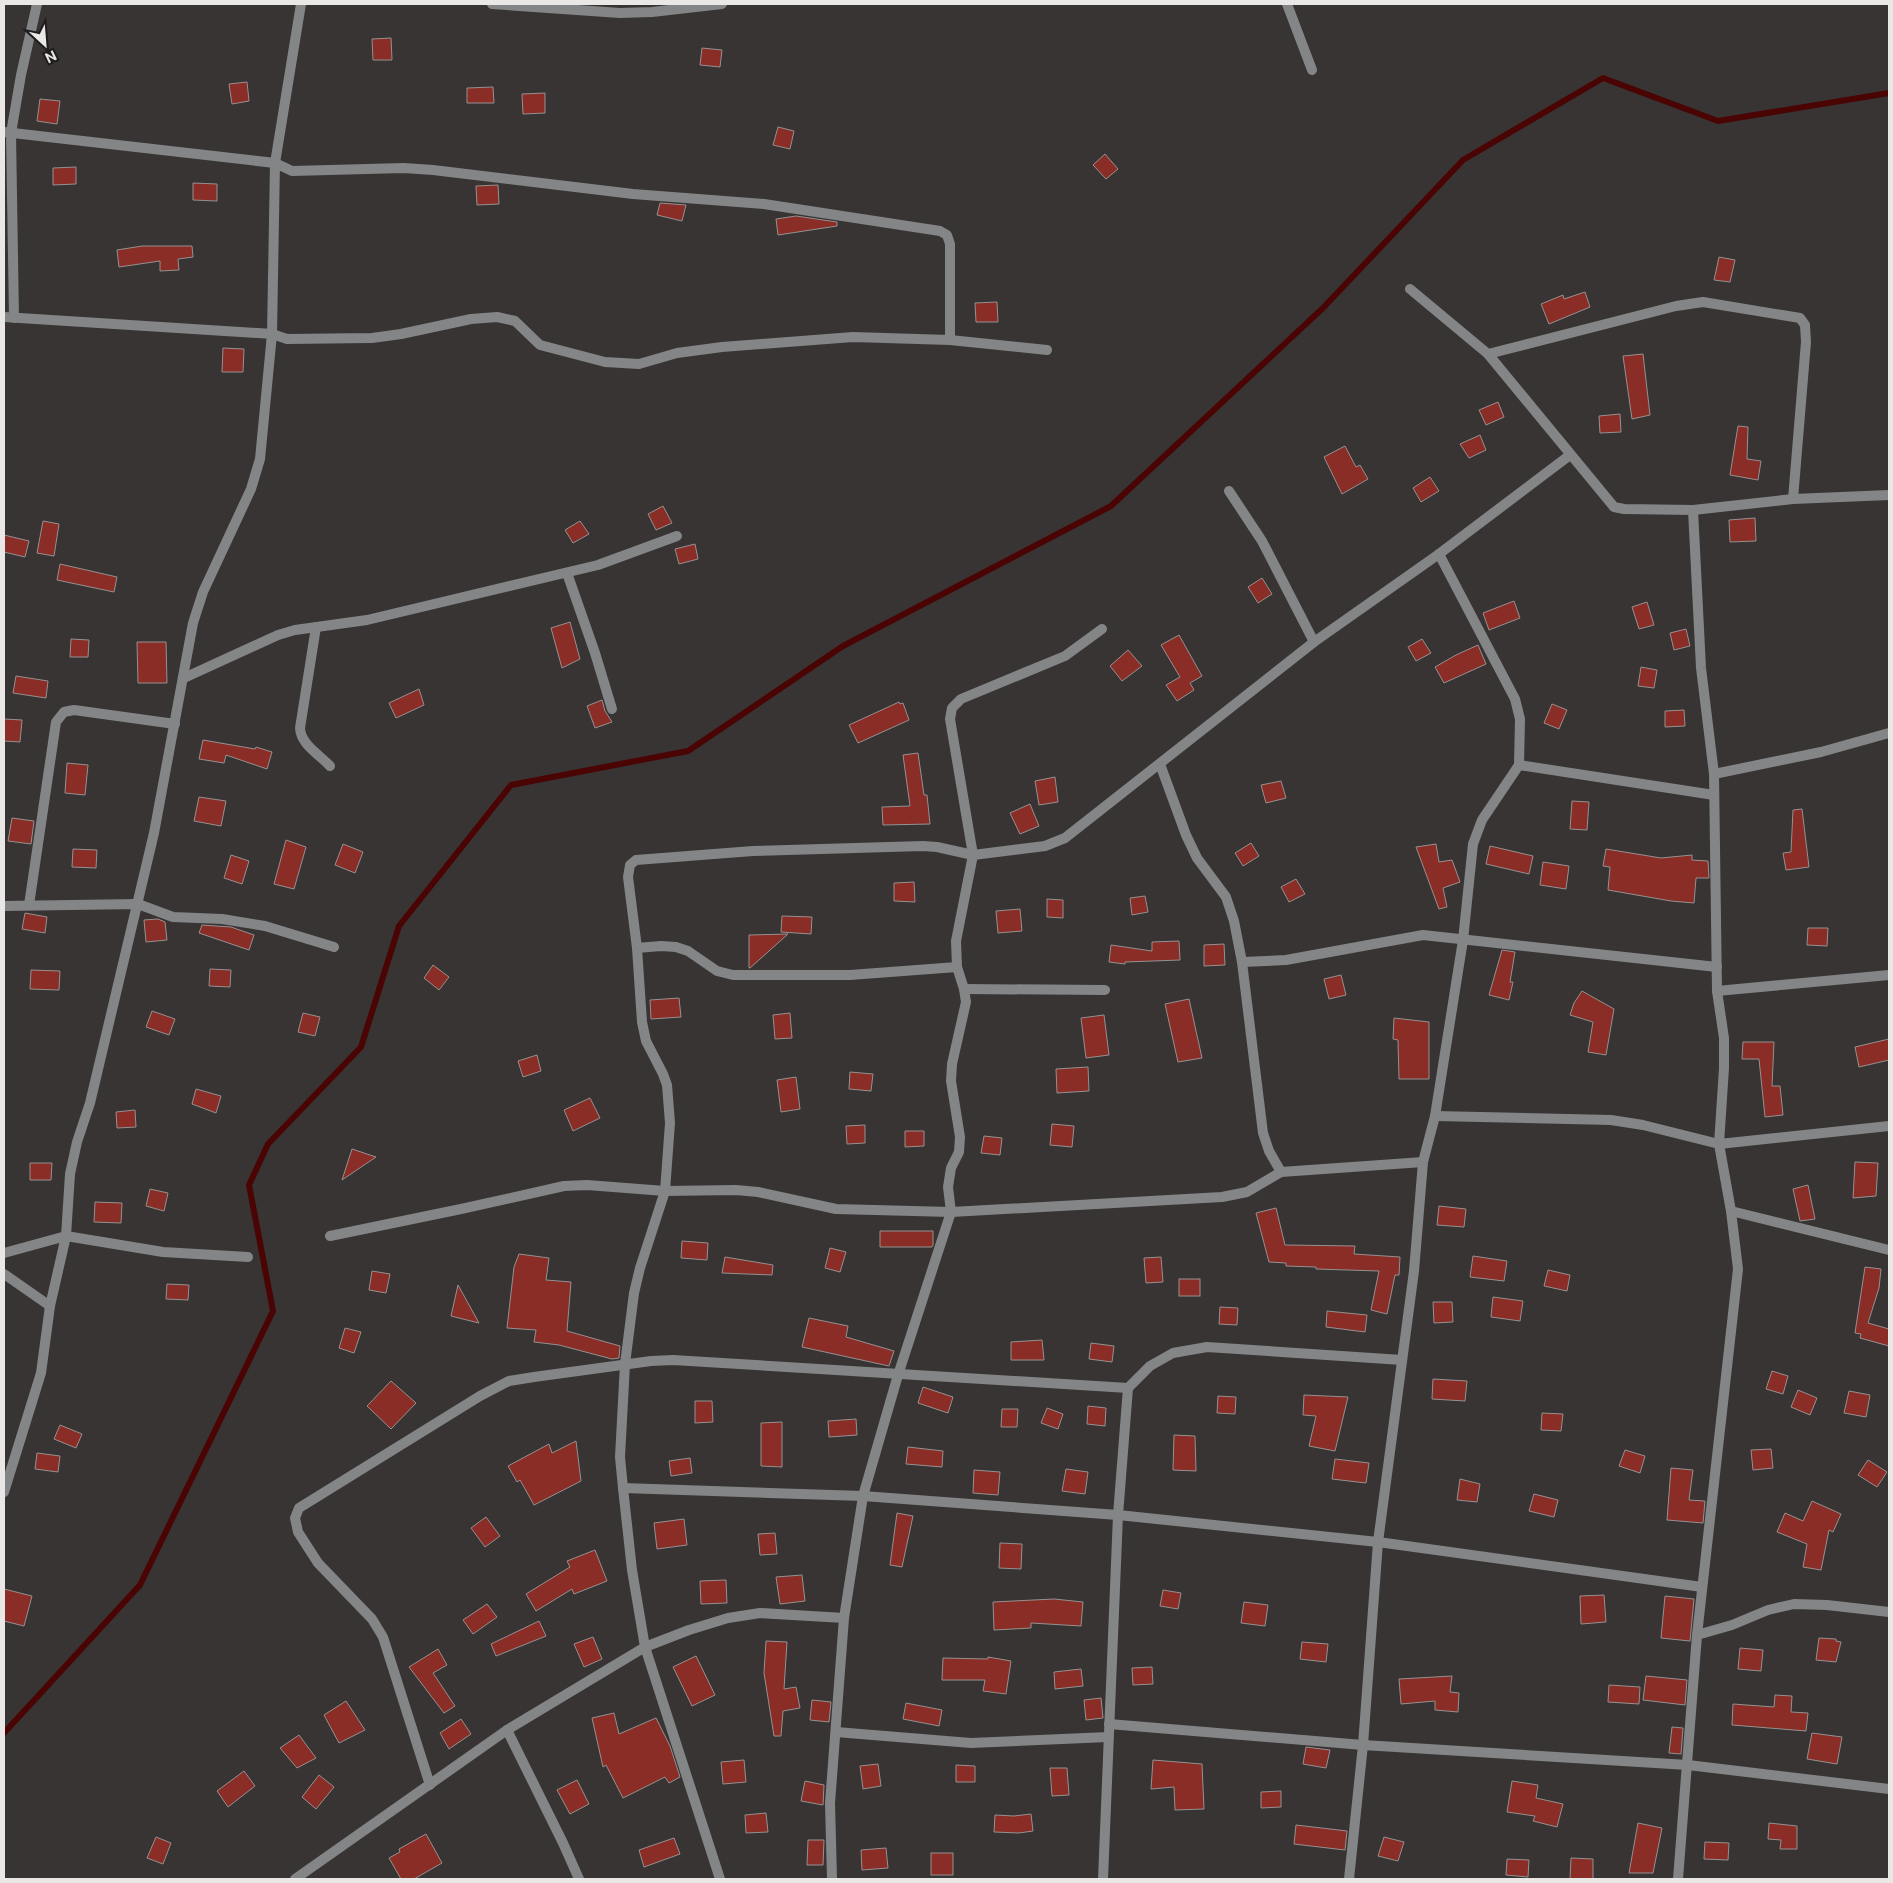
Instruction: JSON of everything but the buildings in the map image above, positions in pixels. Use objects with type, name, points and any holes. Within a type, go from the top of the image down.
[{"type":"street","points":[[37,4],[7,133],[9,318],[272,334],[287,339],[372,338],[401,334],[471,319],[497,317],[515,321],[540,345],[605,362],[639,364],[677,353],[722,347],[853,337],[950,340],[1047,350]]},
{"type":"street","points":[[4,1492],[41,1373],[50,1306],[66,1236],[70,1174],[77,1142],[90,1103],[154,833],[193,623],[203,592],[251,490],[260,459],[272,334],[275,164],[300,4]]},
{"type":"street","points":[[492,4],[620,13],[652,12],[722,4]]},
{"type":"street","points":[[1287,4],[1312,70]]},
{"type":"street","points":[[7,133],[275,164],[292,170],[404,168],[434,170],[633,194],[764,204],[940,231],[947,235],[950,244],[950,340]]},
{"type":"street","points":[[1410,289],[1488,354],[1614,507],[1624,509],[1693,510],[1793,499],[1889,495]]},
{"type":"street","points":[[1488,354],[1676,306],[1703,302],[1800,318],[1805,325],[1806,342],[1793,499]]},
{"type":"street","points":[[720,1879],[645,1647],[632,1570],[620,1457],[625,1364],[634,1293],[640,1268],[665,1191],[670,1123],[663,1074],[646,1041],[642,1022],[637,948],[628,877],[630,865],[636,860],[753,851],[923,846],[973,855],[1045,846],[1065,838],[1314,642],[1439,554],[1570,454]]},
{"type":"street","points":[[1230,491],[1262,541],[1314,642]]},
{"type":"street","points":[[1678,1879],[1697,1635],[1738,1269],[1720,1144],[1724,1038],[1717,991],[1714,774],[1701,668],[1693,510]]},
{"type":"street","points":[[184,678],[278,635],[295,630],[367,620],[598,565],[677,536]]},
{"type":"street","points":[[1349,1879],[1363,1745],[1378,1542],[1414,1270],[1423,1162],[1435,1116],[1463,940],[1474,844],[1482,820],[1520,765],[1520,719],[1515,699],[1439,554]]},
{"type":"street","points":[[568,572],[612,709]]},
{"type":"street","points":[[316,627],[300,736],[330,766]]},
{"type":"street","points":[[832,1879],[830,1803],[844,1618],[863,1496],[898,1375],[952,1212],[948,1187],[951,1168],[959,1152],[960,1137],[951,1081],[952,1064],[966,1002],[957,967],[956,941],[973,855],[950,719],[952,708],[961,700],[1064,656],[1102,629]]},
{"type":"street","points":[[29,905],[56,722],[64,712],[74,710],[175,724]]},
{"type":"street","points":[[1714,774],[1821,752],[1889,733]]},
{"type":"street","points":[[1160,764],[1186,835],[1197,858],[1226,897],[1234,921],[1242,962],[1263,1133],[1269,1151],[1281,1172]]},
{"type":"street","points":[[1520,765],[1714,795]]},
{"type":"street","points":[[4,906],[138,904],[173,916],[222,919],[265,926],[334,947]]},
{"type":"street","points":[[1242,962],[1286,960],[1423,935],[1717,967]]},
{"type":"street","points":[[637,948],[676,947],[688,951],[717,972],[734,976],[850,975],[957,967]]},
{"type":"street","points":[[1717,991],[1889,975]]},
{"type":"street","points":[[964,989],[1105,990]]},
{"type":"street","points":[[1435,1116],[1611,1120],[1643,1125],[1720,1144],[1889,1126]]},
{"type":"street","points":[[330,1236],[564,1186],[587,1185],[665,1191],[736,1190],[758,1192],[836,1209],[952,1212],[1222,1197],[1247,1192],[1281,1172],[1423,1162]]},
{"type":"street","points":[[1731,1211],[1889,1250]]},
{"type":"street","points":[[4,1253],[66,1236],[163,1252],[248,1257]]},
{"type":"street","points":[[4,1274],[50,1306]]},
{"type":"street","points":[[1103,1879],[1118,1515],[1128,1388],[1150,1366],[1173,1353],[1207,1347],[1402,1360]]},
{"type":"street","points":[[430,1785],[383,1638],[372,1619],[318,1564],[298,1532],[295,1518],[299,1508],[480,1396],[509,1382],[625,1364],[673,1360],[1128,1388]]},
{"type":"street","points":[[623,1488],[863,1496],[1118,1515],[1378,1542],[1702,1587]]},
{"type":"street","points":[[1697,1635],[1732,1625],[1768,1610],[1794,1604],[1827,1605],[1889,1612]]},
{"type":"street","points":[[295,1879],[507,1730],[645,1647],[688,1630],[728,1618],[760,1612],[844,1618]]},
{"type":"street","points":[[1109,1724],[1363,1745],[1688,1765],[1889,1790]]},
{"type":"street","points":[[507,1730],[580,1879]]},
{"type":"street","points":[[836,1732],[971,1743],[1108,1738]]},
{"type":"waterway","points":[[4,1733],[140,1585],[273,1311],[249,1185],[268,1144],[361,1047],[399,926],[511,785],[688,751],[843,646],[1111,506],[1323,308],[1463,160],[1603,78],[1718,121],[1889,93]]}]
